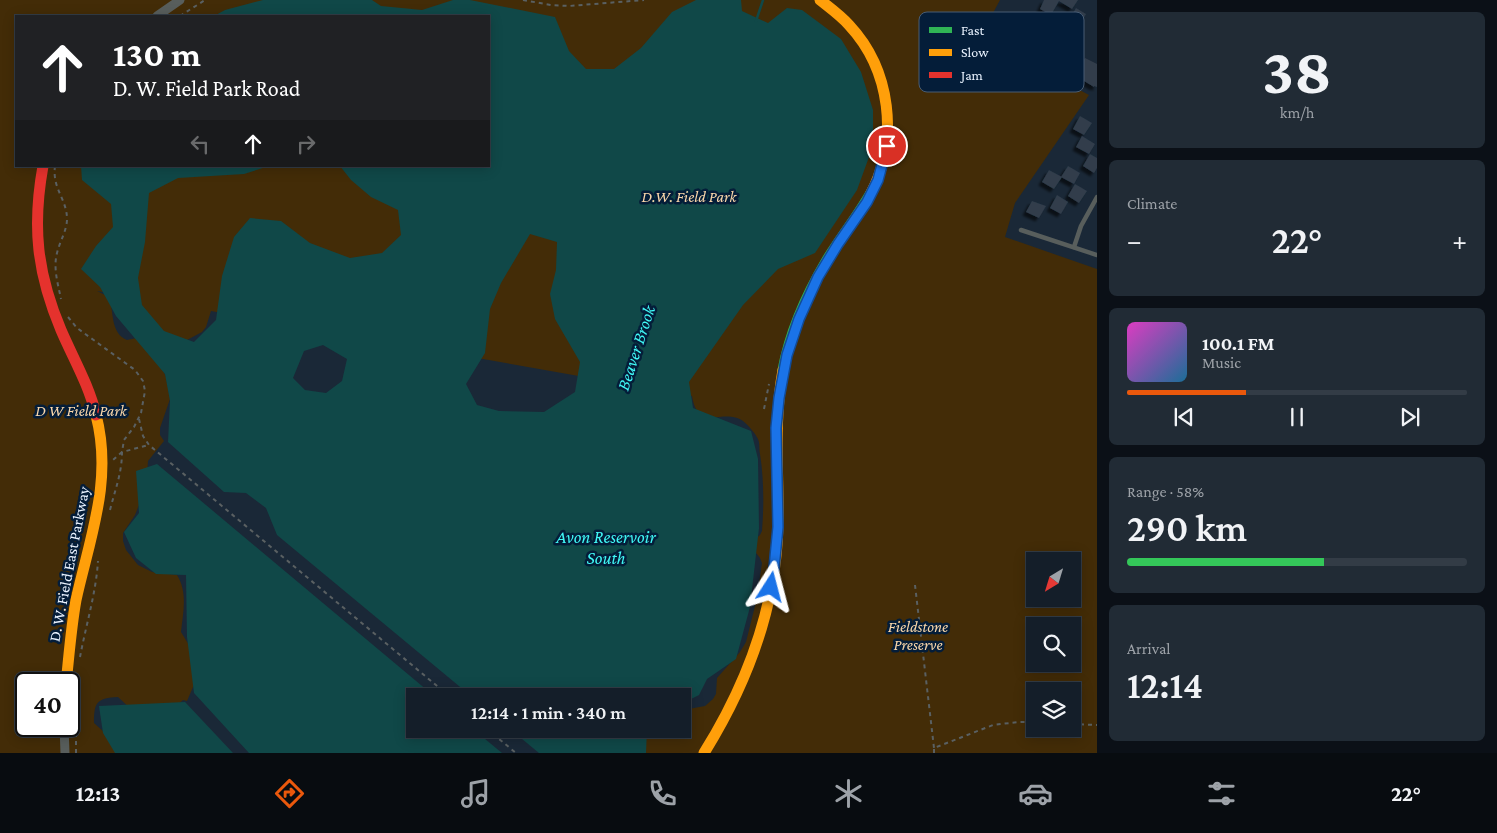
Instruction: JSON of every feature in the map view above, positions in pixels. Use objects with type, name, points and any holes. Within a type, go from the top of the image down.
[{"type":"street","points":[[158,15],[180,0]]},
{"type":"street","points":[[704,753],[723,722],[745,677],[768,605],[778,527],[776,443],[778,411],[787,355],[799,319],[825,265],[872,191],[883,165],[887,146],[888,117],[886,102],[880,75],[875,63],[867,47],[853,28],[820,0]]},
{"type":"street","name":"D. W. Field East Parkway","points":[[43,167],[37,202],[36,229],[43,282],[57,321],[91,395],[100,432],[102,464],[97,518],[73,613],[71,672]]},
{"type":"street","points":[[64,737],[65,753]]},
{"type":"lane","points":[[1074,247],[1081,226],[1097,197]]},
{"type":"lane","points":[[1021,230],[1097,255]]},
{"type":"path","points":[[182,15],[205,0]]},
{"type":"path","points":[[523,0],[551,6],[644,0]]},
{"type":"path","points":[[55,167],[55,184],[67,212],[67,222],[56,262],[56,273],[62,302]]},
{"type":"path","points":[[66,314],[78,328],[135,370],[143,381],[144,396],[139,419],[126,436],[119,479],[110,510]]},
{"type":"path","points":[[764,409],[770,380]]},
{"type":"path","points":[[139,419],[143,436],[149,445],[439,688]]},
{"type":"path","points":[[102,464],[113,461],[122,452],[149,445]]},
{"type":"path","points":[[79,662],[95,590],[99,556]]},
{"type":"path","points":[[916,585],[934,753]]},
{"type":"path","points":[[934,748],[993,725],[1026,722]]},
{"type":"path","points":[[1081,724],[1097,725]]},
{"type":"path","points":[[75,737],[76,753]]},
{"type":"path","points":[[498,738],[516,753]]},
{"type":"green space","points":[[0,0],[1000,0],[994,12],[919,12],[919,92],[1083,92],[1089,95],[1015,203],[1005,237],[1097,269],[1097,753],[638,753],[637,738],[691,738],[691,709],[705,706],[713,699],[716,694],[717,678],[740,652],[746,642],[757,598],[762,563],[753,549],[753,541],[762,531],[763,502],[759,442],[747,425],[736,417],[713,417],[700,414],[695,407],[692,396],[211,311],[206,327],[202,332],[187,340],[162,368],[166,377],[170,399],[160,428],[160,435],[164,441],[148,461],[146,487],[135,515],[123,533],[126,550],[138,565],[152,572],[177,575],[184,596],[181,632],[192,650],[196,673],[193,687],[187,701],[183,700],[176,706],[132,710],[118,697],[101,700],[96,706],[94,723],[127,753],[0,753]],"holes":[[[97,291],[139,298],[137,338],[127,340],[122,337],[115,327],[109,297]]]},
{"type":"water","name":"Avon Reservoir South","points":[[263,0],[372,0],[381,6],[422,10],[453,0],[470,0],[555,17],[569,51],[586,69],[614,69],[641,48],[672,12],[696,0],[741,0],[742,11],[768,23],[787,8],[802,10],[841,39],[861,72],[873,110],[873,146],[857,190],[815,253],[778,269],[743,305],[689,382],[693,408],[751,431],[758,459],[759,528],[750,607],[736,659],[707,679],[699,695],[691,699],[691,688],[461,688],[277,535],[266,508],[246,493],[224,492],[168,442],[170,401],[165,374],[116,316],[100,287],[81,269],[96,246],[113,227],[111,204],[82,180],[81,167],[266,167],[244,174],[178,178],[149,193],[145,242],[138,278],[142,305],[164,331],[194,342],[216,320],[222,276],[234,237],[250,218],[281,221],[310,243],[350,258],[382,253],[401,235],[398,210],[371,197],[351,180],[341,167],[490,167],[490,15],[216,15],[225,10]],"holes":[[[530,234],[557,242],[556,270],[550,294],[555,319],[580,362],[575,392],[544,412],[499,411],[477,405],[466,384],[485,353],[490,309],[501,283]],[[323,345],[347,359],[342,381],[326,393],[305,390],[293,378],[304,351]]]},
{"type":"water","points":[[157,464],[424,688],[406,688],[406,738],[484,738],[502,753],[249,753],[194,693],[187,637],[186,575],[156,574],[136,558],[124,532],[139,513],[136,471]]},
{"type":"water","points":[[185,702],[233,753],[115,753],[103,733],[99,706]]},
{"type":"water","points":[[521,738],[647,738],[646,753],[539,753]]},
{"type":"building","points":[[1044,0],[1078,0],[1072,9],[1059,1],[1053,12],[1046,12],[1040,9]]},
{"type":"building","points":[[1076,8],[1083,12],[1074,12]]},
{"type":"building","points":[[1085,58],[1097,64],[1097,87],[1084,81]]},
{"type":"building","points":[[1080,116],[1092,123],[1084,135],[1073,129]]},
{"type":"building","points":[[1082,136],[1095,144],[1089,154],[1076,147]]},
{"type":"building","points":[[1090,154],[1097,158],[1097,168],[1094,173],[1083,166]]},
{"type":"building","points":[[1068,166],[1080,173],[1074,184],[1061,177]]},
{"type":"building","points":[[1049,170],[1062,177],[1054,189],[1042,182]]},
{"type":"building","points":[[1075,184],[1087,191],[1079,203],[1068,196]]},
{"type":"building","points":[[1057,195],[1068,202],[1061,214],[1050,208]]},
{"type":"building","points":[[1032,201],[1046,206],[1039,218],[1026,212]]},
{"type":"waterway","name":"Beaver Brook","points":[[756,21],[763,0]]},
{"type":"traffic: fast","points":[[783,370],[795,327],[813,286],[827,260],[871,193]]},
{"type":"traffic: slow","points":[[820,0],[846,21],[863,43],[874,63],[882,84],[886,106],[885,150],[880,172],[871,193]]},
{"type":"traffic: slow","points":[[704,753],[746,672],[765,615],[772,586],[778,525],[777,429],[783,370]]},
{"type":"traffic: slow","points":[[67,672],[76,600],[93,531],[101,485],[101,439],[96,415]]},
{"type":"traffic: jam","points":[[43,167],[38,209],[39,250],[42,269],[53,309],[85,382],[96,415]]},
{"type":"route","points":[[771,587],[778,527],[776,428],[781,384],[787,355],[794,331],[818,277],[867,202],[878,180],[887,146]]},
{"type":"park label","name":"D.W. Field Park","points":[[689,196]]},
{"type":"park label","name":"D W Field Park","points":[[81,410]]},
{"type":"park label","name":"Fieldstone Preserve","points":[[918,635]]}]
